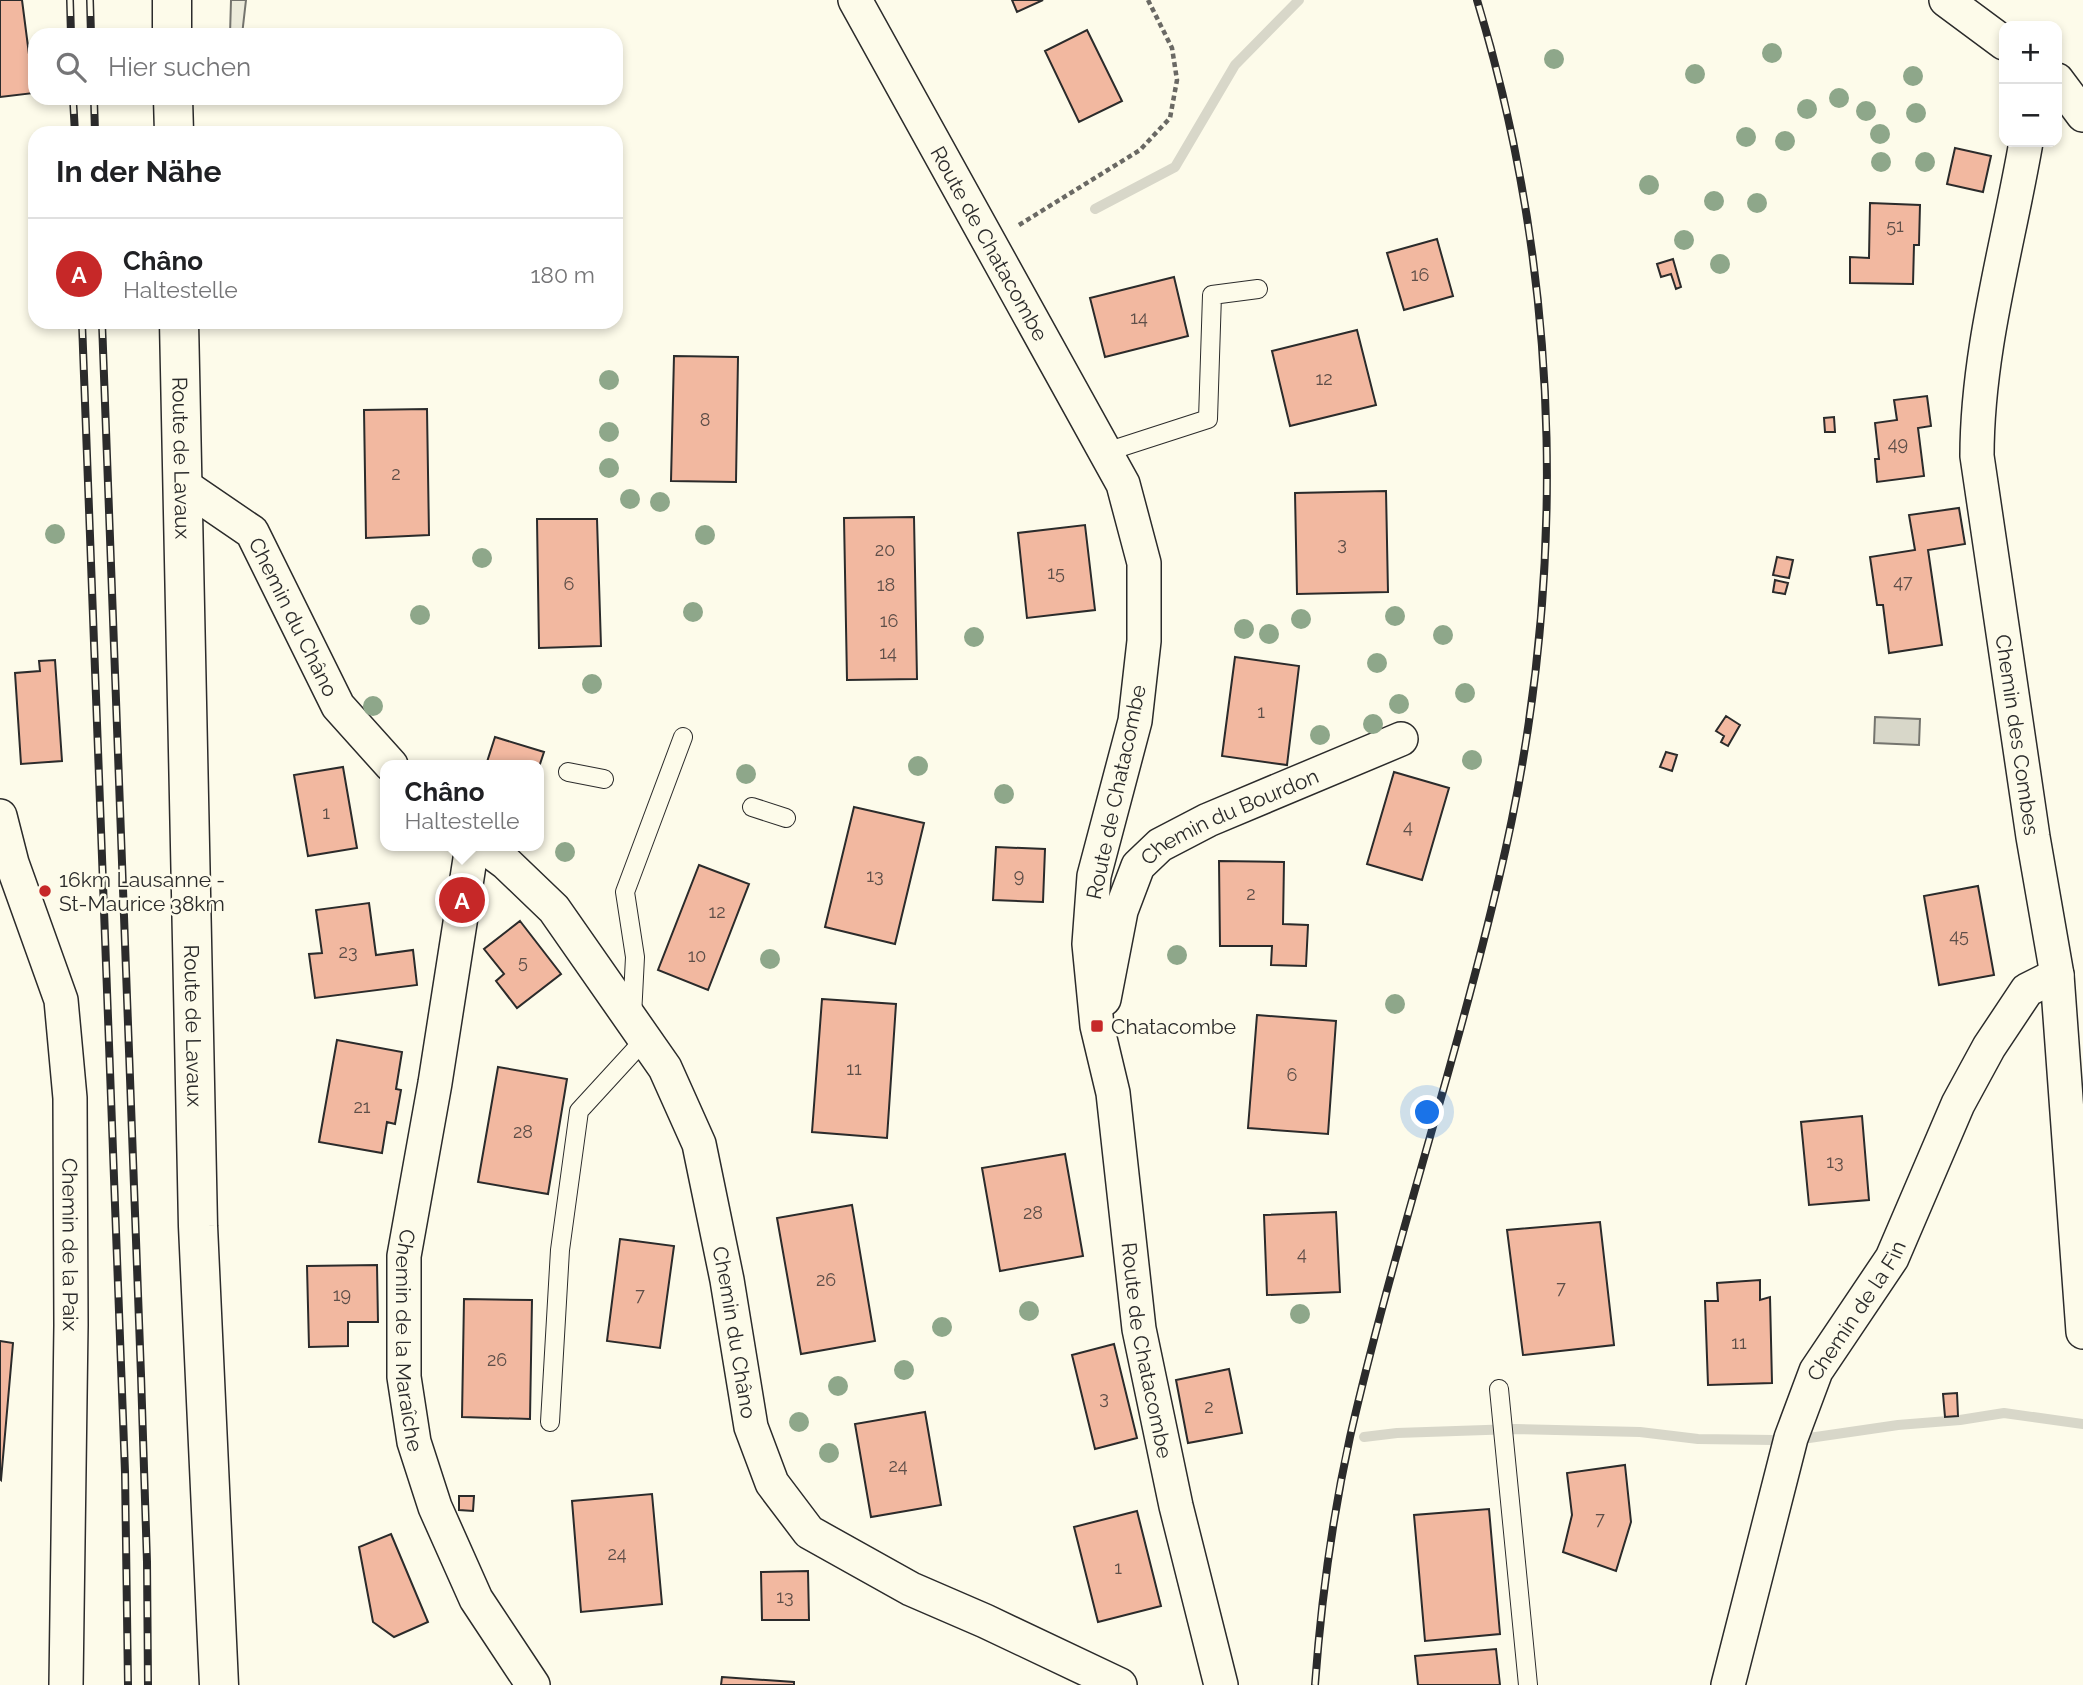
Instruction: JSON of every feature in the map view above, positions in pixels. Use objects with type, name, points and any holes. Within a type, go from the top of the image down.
[{"type":"main road","points":[[172,0],[172,28]]},
{"type":"main road","points":[[173,105],[174,126]]},
{"type":"main road","name":"Route de Lavaux","points":[[178,329],[198,1226],[219,1685]]},
{"type":"street","name":"Route de Chatacombe","points":[[855,0],[1123,484],[1144,563],[1144,641],[1135,721],[1094,876],[1089,944],[1097,1026],[1112,1093],[1139,1329],[1176,1506],[1221,1685]]},
{"type":"street","points":[[1946,0],[1999,39]]},
{"type":"street","points":[[2060,84],[2083,115]]},
{"type":"street","name":"Chemin des Combes","points":[[2025,147],[1987,338],[1977,421],[1977,456],[2033,837],[2057,975],[2083,1332]]},
{"type":"street","name":"Chemin du Châno","points":[[183,485],[252,531],[338,706],[387,760]]},
{"type":"street","name":"Chemin du Bourdon","points":[[1097,1026],[1108,985],[1121,911],[1138,866],[1160,845],[1208,820],[1401,739]]},
{"type":"street","name":"Chemin de la Paix","points":[[0,816],[12,863],[61,1000],[70,1098],[71,1325],[66,1685]]},
{"type":"street","name":"Chemin de la Maraîche","points":[[471,851],[404,1256],[404,1377],[414,1442],[435,1507],[476,1599],[534,1685]]},
{"type":"street","name":"Chemin du Châno","points":[[490,851],[554,909],[665,1068],[699,1144],[727,1280],[751,1427],[772,1483],[809,1532],[911,1589],[1121,1685]]},
{"type":"street","name":"Chemin de la Fin","points":[[1728,1685],[1791,1437],[1816,1371],[1892,1258],[1958,1104],[1989,1047],[2027,989],[2057,975]]},
{"type":"lane","points":[[1106,453],[1208,419],[1212,295],[1258,289]]},
{"type":"lane","points":[[550,1422],[560,1250],[579,1111],[638,1030],[635,957],[625,892],[683,737]]},
{"type":"lane","points":[[568,772],[604,779]]},
{"type":"lane","points":[[752,807],[786,818]]},
{"type":"lane","points":[[1499,1389],[1528,1685]]},
{"type":"path","points":[[990,244],[1140,150],[1170,118],[1177,80],[1172,48],[1148,0]]},
{"type":"shaded area","points":[[231,0],[246,0],[243,28],[230,28]]},
{"type":"shaded area","points":[[1875,717],[1920,719],[1919,745],[1874,743]]},
{"type":"building","points":[[0,0],[22,0],[28,46],[28,94],[0,97]]},
{"type":"building","points":[[1012,0],[1043,0],[1017,12]]},
{"type":"building","points":[[1087,30],[1122,101],[1079,122],[1045,51]]},
{"type":"building","points":[[1955,148],[1991,156],[1983,192],[1947,184]]},
{"type":"building","points":[[1870,203],[1920,205],[1919,245],[1914,245],[1913,284],[1850,283],[1850,257],[1869,258]]},
{"type":"building","points":[[1437,239],[1453,296],[1404,310],[1387,253]]},
{"type":"building","points":[[1673,259],[1681,287],[1676,289],[1671,274],[1661,277],[1657,264]]},
{"type":"building","points":[[1174,277],[1188,336],[1105,357],[1090,298]]},
{"type":"building","points":[[1357,330],[1376,405],[1290,426],[1272,351]]},
{"type":"building","points":[[674,356],[738,357],[736,482],[671,481]]},
{"type":"building","points":[[1927,396],[1931,426],[1918,428],[1924,476],[1877,482],[1875,459],[1879,459],[1875,423],[1897,420],[1894,400]]},
{"type":"building","points":[[427,409],[429,535],[366,538],[364,410]]},
{"type":"building","points":[[1834,417],[1835,432],[1825,432],[1824,418]]},
{"type":"building","points":[[1386,491],[1388,592],[1297,594],[1295,493]]},
{"type":"building","points":[[1959,508],[1965,544],[1928,550],[1942,645],[1889,653],[1883,605],[1877,605],[1870,557],[1915,550],[1909,515]]},
{"type":"building","points":[[914,517],[917,679],[847,680],[844,518]]},
{"type":"building","points":[[537,519],[597,519],[601,646],[539,648]]},
{"type":"building","points":[[1085,525],[1095,610],[1027,618],[1018,533]]},
{"type":"building","points":[[1777,557],[1793,560],[1789,578],[1773,575]]},
{"type":"building","points":[[1775,580],[1788,583],[1785,594],[1773,592]]},
{"type":"building","points":[[1235,657],[1299,666],[1287,765],[1222,756]]},
{"type":"building","points":[[55,660],[62,761],[21,764],[15,673],[40,671],[39,661]]},
{"type":"building","points":[[1726,716],[1740,725],[1728,746],[1721,742],[1724,736],[1716,731]]},
{"type":"building","points":[[495,737],[544,752],[541,760],[488,760]]},
{"type":"building","points":[[1666,752],[1677,755],[1672,771],[1660,767]]},
{"type":"building","points":[[343,767],[357,848],[308,856],[294,775]]},
{"type":"building","points":[[1394,772],[1449,788],[1422,880],[1367,864]]},
{"type":"building","points":[[854,807],[924,823],[895,944],[825,927]]},
{"type":"building","points":[[996,847],[1045,849],[1043,902],[993,900]]},
{"type":"building","points":[[1219,861],[1284,862],[1283,924],[1308,925],[1306,966],[1271,965],[1272,946],[1220,946]]},
{"type":"building","points":[[699,865],[749,884],[708,990],[658,970]]},
{"type":"building","points":[[1978,886],[1994,975],[1939,985],[1924,896]]},
{"type":"building","points":[[369,903],[376,955],[413,950],[417,985],[315,998],[309,954],[322,953],[316,910]]},
{"type":"building","points":[[520,921],[561,974],[517,1008],[496,981],[504,974],[484,949]]},
{"type":"building","points":[[822,999],[896,1004],[887,1138],[812,1132]]},
{"type":"building","points":[[1257,1015],[1336,1021],[1328,1134],[1248,1128]]},
{"type":"building","points":[[337,1040],[402,1052],[396,1089],[401,1090],[395,1124],[387,1122],[382,1153],[319,1142]]},
{"type":"building","points":[[498,1067],[567,1079],[548,1194],[478,1182]]},
{"type":"building","points":[[1862,1116],[1869,1200],[1809,1205],[1801,1122]]},
{"type":"building","points":[[1065,1154],[1083,1256],[1000,1271],[982,1168]]},
{"type":"building","points":[[852,1205],[875,1341],[801,1354],[777,1218]]},
{"type":"building","points":[[1336,1212],[1340,1292],[1267,1295],[1264,1215]]},
{"type":"building","points":[[1600,1222],[1614,1345],[1523,1355],[1507,1230]]},
{"type":"building","points":[[620,1239],[674,1246],[660,1348],[607,1341]]},
{"type":"building","points":[[377,1265],[378,1322],[348,1322],[348,1346],[309,1347],[307,1266]]},
{"type":"building","points":[[1760,1280],[1760,1300],[1770,1297],[1772,1383],[1708,1385],[1705,1301],[1718,1301],[1717,1283]]},
{"type":"building","points":[[464,1299],[532,1300],[530,1419],[462,1417]]},
{"type":"building","points":[[0,1341],[13,1343],[1,1480],[0,1479]]},
{"type":"building","points":[[1114,1344],[1137,1438],[1095,1449],[1072,1355]]},
{"type":"building","points":[[1229,1369],[1242,1433],[1188,1443],[1176,1380]]},
{"type":"building","points":[[1957,1393],[1958,1416],[1945,1417],[1943,1394]]},
{"type":"building","points":[[925,1412],[941,1505],[871,1517],[855,1424]]},
{"type":"building","points":[[1625,1465],[1631,1522],[1616,1571],[1563,1552],[1572,1515],[1567,1473]]},
{"type":"building","points":[[652,1494],[662,1604],[581,1612],[572,1501]]},
{"type":"building","points":[[459,1496],[474,1496],[473,1511],[459,1510]]},
{"type":"building","points":[[1489,1509],[1500,1634],[1425,1641],[1414,1515]]},
{"type":"building","points":[[1137,1511],[1161,1606],[1098,1622],[1074,1527]]},
{"type":"building","points":[[391,1534],[428,1622],[394,1637],[373,1622],[359,1547]]},
{"type":"building","points":[[808,1571],[809,1620],[762,1620],[761,1572]]},
{"type":"building","points":[[1496,1649],[1500,1685],[1418,1685],[1415,1656]]},
{"type":"building","points":[[722,1677],[794,1682],[794,1685],[721,1685]]},
{"type":"waterway","points":[[1095,209],[1175,167],[1235,65],[1299,0]]},
{"type":"waterway","points":[[1364,1437],[1397,1433],[1515,1429],[1640,1432],[1698,1439],[1773,1440],[1809,1438],[2004,1413],[2083,1424]]},
{"type":"railway","points":[[70,0],[71,28]]},
{"type":"railway","points":[[90,0],[91,28]]},
{"type":"railway","points":[[1315,1685],[1328,1561],[1350,1437],[1385,1297],[1499,878],[1521,769],[1537,659],[1545,548],[1546,438],[1540,327],[1527,217],[1506,108],[1477,0]]},
{"type":"railway","points":[[73,105],[75,126]]},
{"type":"railway","points":[[94,105],[95,126]]},
{"type":"railway","points":[[82,329],[125,1472],[128,1685]]},
{"type":"railway","points":[[102,329],[141,1375],[148,1685]]},
{"type":"place","name":"16km Lausanne - St-Maurice 38km","points":[[45,891]]},
{"type":"place","name":"Châno","points":[[462,900]]},
{"type":"place","name":"Chatacombe","points":[[1097,1026]]}]
